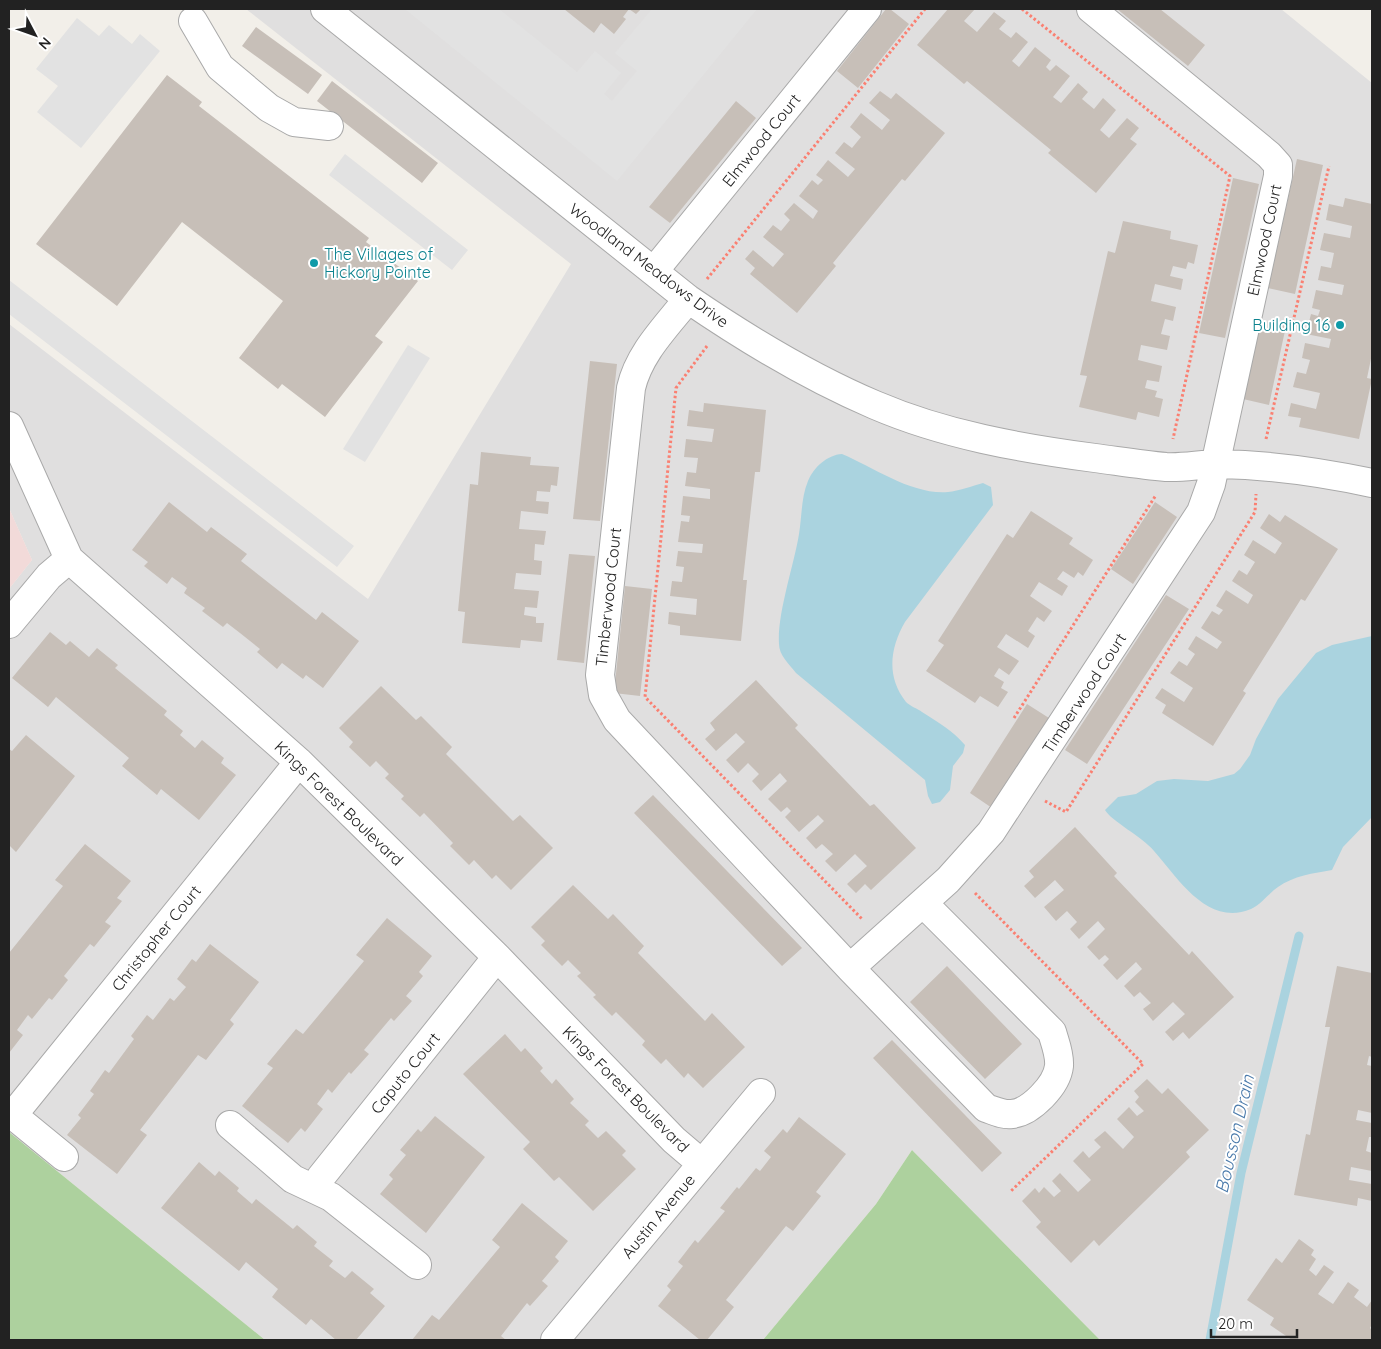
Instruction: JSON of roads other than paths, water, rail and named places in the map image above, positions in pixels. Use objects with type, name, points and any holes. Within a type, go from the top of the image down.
[{"type":"street","name":"Woodland Meadows Drive","points":[[325,9],[654,271],[696,291],[728,326],[812,376],[877,406],[952,433],[1031,449],[1167,467],[1216,464],[1263,466],[1320,472],[1372,483]]},
{"type":"street","name":"Elmwood Court","points":[[654,271],[868,9]]},
{"type":"street","name":"Elmwood Court","points":[[1091,9],[1269,155],[1278,165],[1276,186],[1216,464]]},
{"type":"street","points":[[193,21],[220,67],[269,108],[294,122],[329,126]]},
{"type":"street","name":"Timberwood Court","points":[[696,291],[646,351],[635,371],[631,388],[600,675],[603,695],[616,720],[850,968],[986,1108],[1002,1114],[1014,1114],[1030,1105],[1052,1084],[1059,1067],[1058,1052],[1052,1032],[923,903]]},
{"type":"street","name":"Kings Forest Boulevard","points":[[9,426],[69,559],[299,762],[497,957],[674,1140],[701,1163]]},
{"type":"street","name":"Timberwood Court","points":[[850,968],[948,880],[991,832],[1201,512],[1216,464]]},
{"type":"street","points":[[9,624],[49,576],[69,559]]},
{"type":"street","name":"Christopher Court","points":[[11,1113],[299,762]]},
{"type":"street","name":"Caputo Court","points":[[314,1189],[321,1177],[497,957]]},
{"type":"street","name":"Austin Avenue","points":[[555,1340],[760,1093]]},
{"type":"street","points":[[11,1113],[64,1157]]},
{"type":"street","points":[[230,1125],[293,1179],[331,1197],[417,1266]]},
{"type":"water","points":[[842,454],[907,485],[934,492],[961,490],[983,483],[991,487],[993,505],[905,622],[893,652],[892,662],[895,683],[906,702],[945,727],[965,745],[963,753],[953,766],[950,790],[940,802],[932,804],[928,796],[925,780],[796,673],[779,648],[779,632],[786,589],[797,546],[806,487],[817,467],[826,459]]},
{"type":"water","points":[[1372,636],[1372,817],[1343,847],[1332,870],[1290,880],[1278,887],[1251,909],[1235,913],[1221,911],[1207,906],[1195,897],[1143,840],[1105,810],[1118,797],[1136,794],[1157,781],[1174,779],[1208,781],[1234,774],[1250,755],[1256,739],[1278,699],[1316,653],[1332,645]]},
{"type":"waterway","name":"Bousson Drain","points":[[1210,1340],[1241,1173],[1299,936]]},
{"type":"place","name":"The Villages of Hickory Pointe","points":[[314,263]]},
{"type":"place","name":"Building 16","points":[[1340,325]]}]
